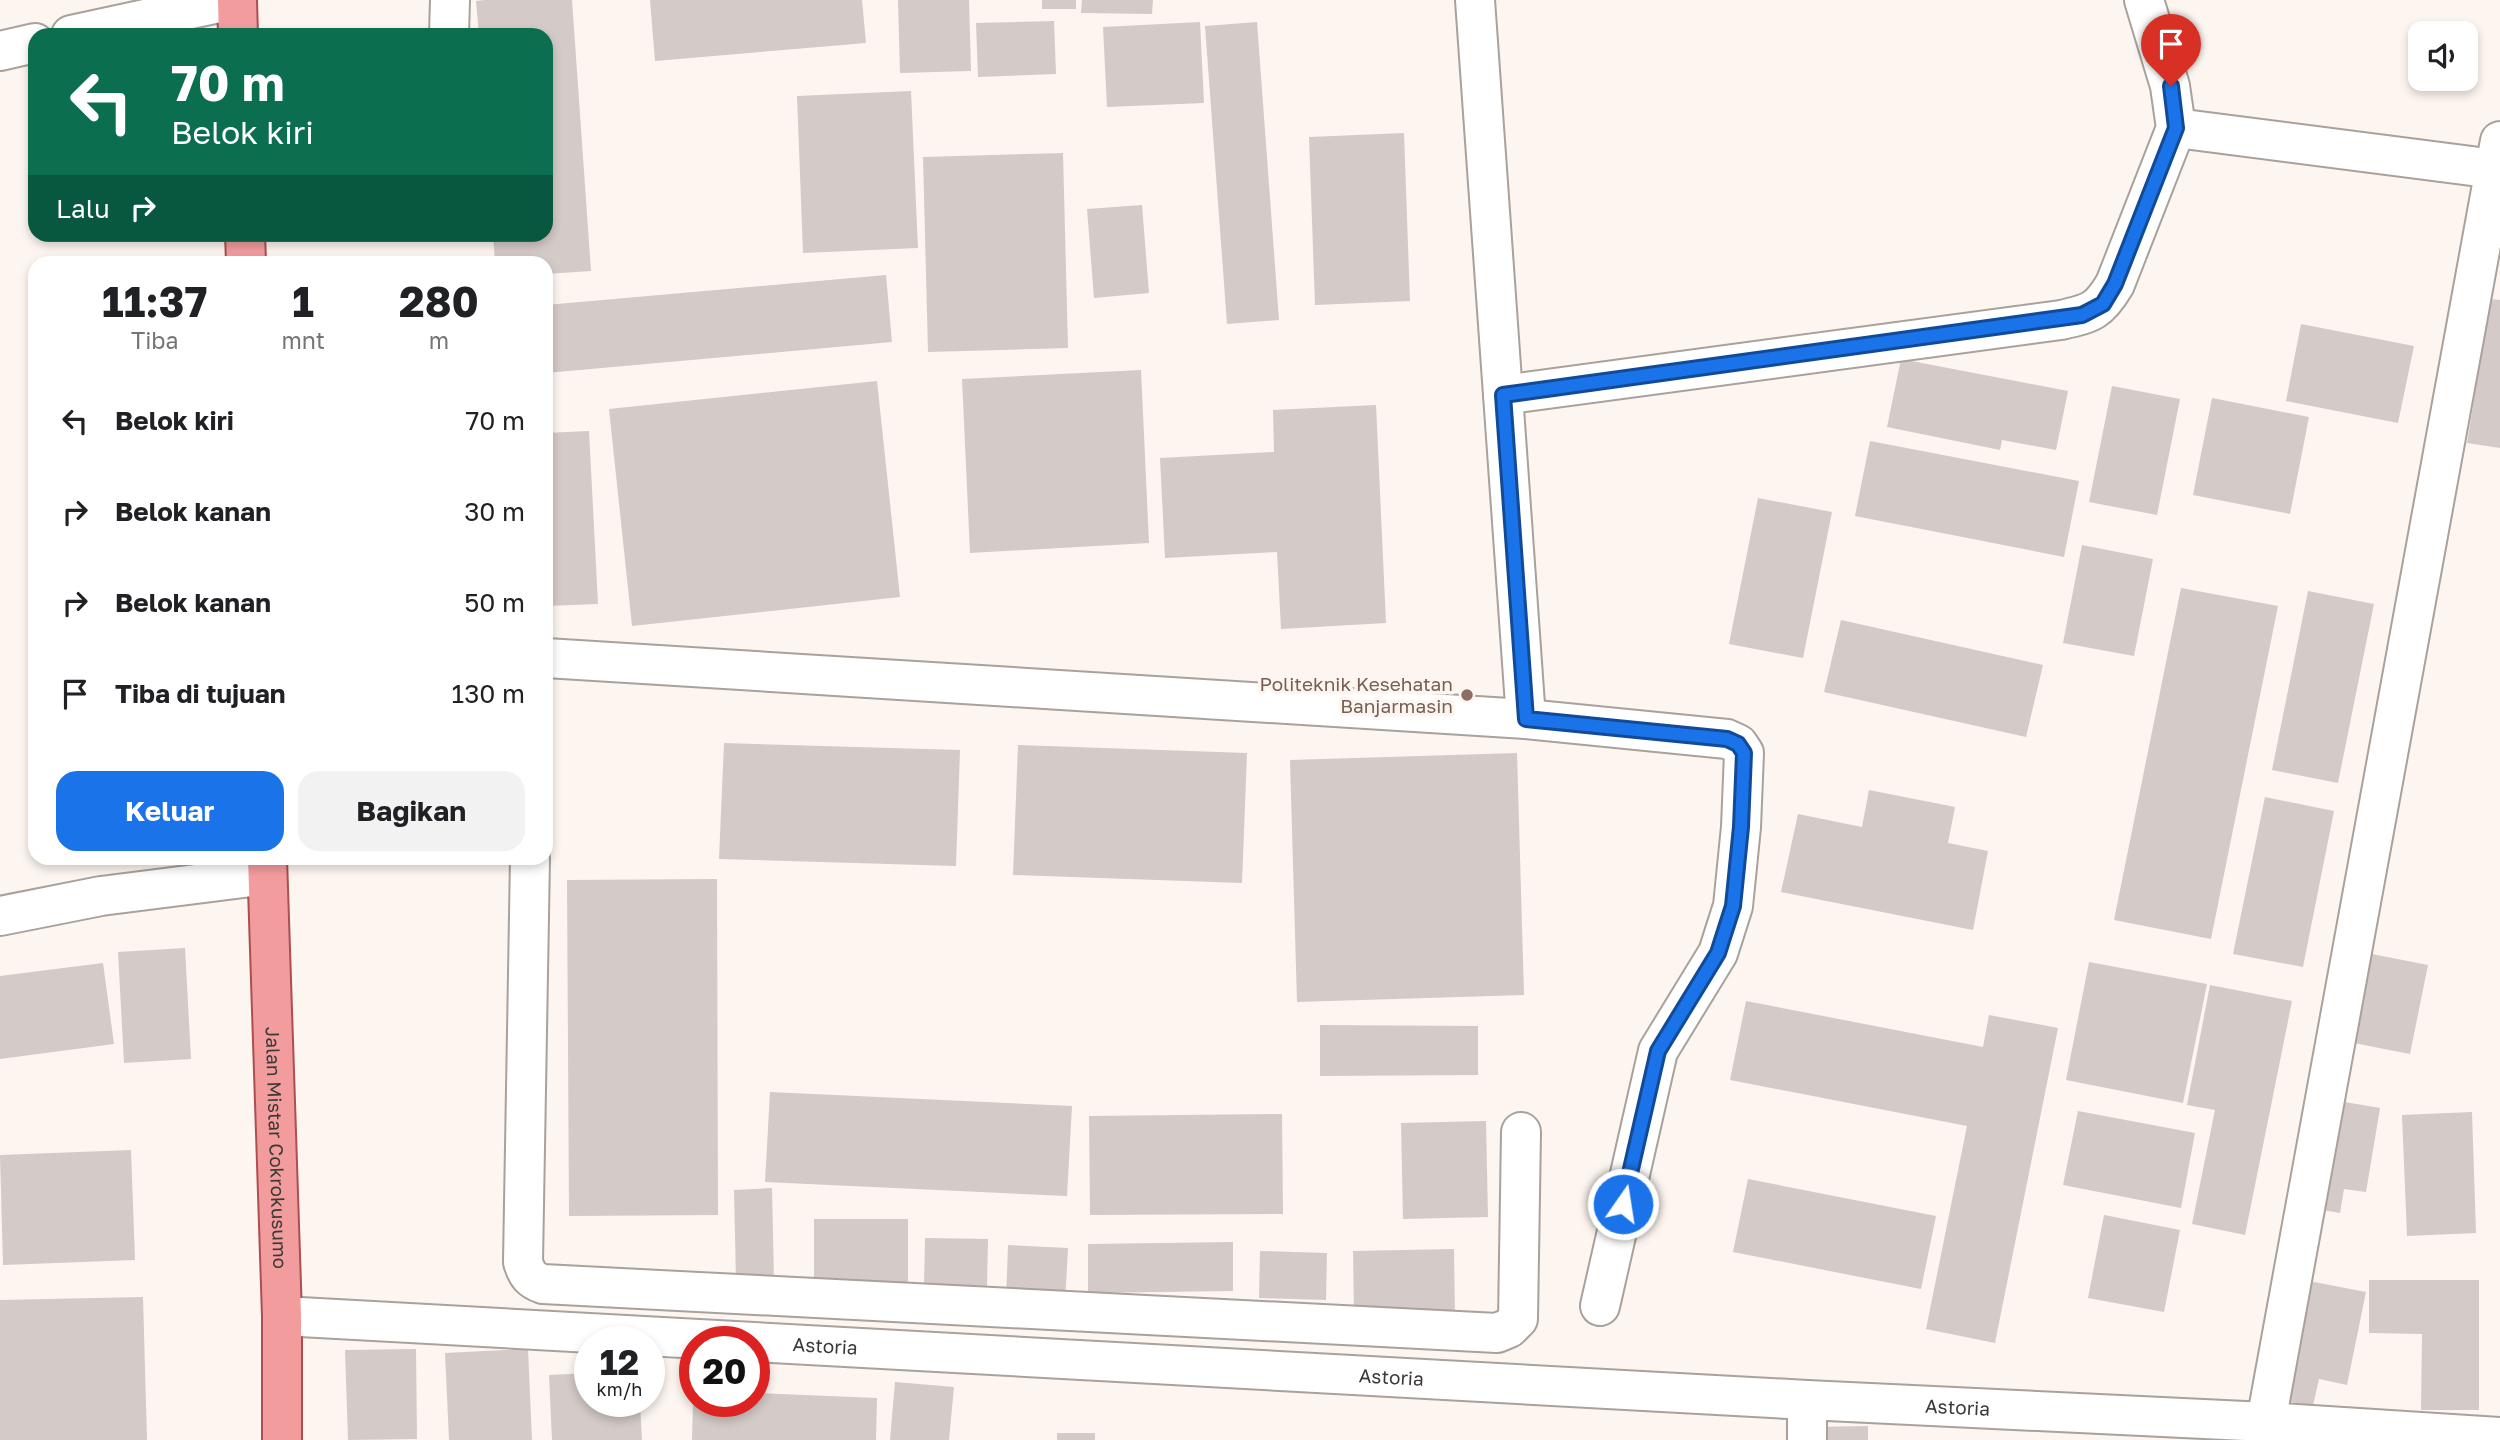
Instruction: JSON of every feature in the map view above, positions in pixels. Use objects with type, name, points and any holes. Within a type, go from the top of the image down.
[{"type":"main road","points":[[235,0],[237,28]]},
{"type":"main road","name":"Jalan Mistar Cokrokusumo","points":[[267,866],[282,1316],[282,1440]]},
{"type":"street","points":[[104,28],[235,0]]},
{"type":"street","points":[[449,28],[450,0]]},
{"type":"street","points":[[1475,0],[1526,719]]},
{"type":"street","points":[[1503,395],[2082,315],[2103,304],[2115,284],[2176,128],[2171,86],[2144,0]]},
{"type":"street","points":[[0,51],[28,45]]},
{"type":"street","points":[[2176,128],[2498,155],[2266,1422]]},
{"type":"street","points":[[553,658],[1526,719],[1727,739],[1738,744],[1744,753],[1741,827],[1733,906],[1718,953],[1658,1051],[1600,1306]]},
{"type":"street","points":[[530,865],[523,1262],[526,1275],[543,1284],[1497,1333],[1509,1328],[1518,1319],[1521,1132]]},
{"type":"street","points":[[0,916],[267,866]]},
{"type":"street","name":"Astoria","points":[[282,1316],[1807,1400],[2266,1422],[2500,1437]]},
{"type":"street","points":[[1807,1400],[1807,1440]]},
{"type":"building","points":[[572,0],[591,271],[553,274],[553,256],[495,256],[494,242],[553,242],[553,28],[478,28],[476,1]]},
{"type":"building","points":[[650,0],[862,0],[866,43],[655,61]]},
{"type":"building","points":[[898,0],[969,0],[971,71],[900,73]]},
{"type":"building","points":[[1042,0],[1076,0],[1076,9],[1042,9]]},
{"type":"building","points":[[1082,0],[1153,0],[1152,14],[1081,13]]},
{"type":"building","points":[[1054,21],[1056,74],[978,77],[976,23]]},
{"type":"building","points":[[1200,22],[1204,103],[1107,107],[1103,27]]},
{"type":"building","points":[[1257,22],[1279,320],[1227,324],[1205,26]]},
{"type":"building","points":[[911,91],[918,248],[803,253],[797,96]]},
{"type":"building","points":[[1404,133],[1410,301],[1315,305],[1309,137]]},
{"type":"building","points":[[1063,153],[1068,348],[928,352],[923,157]]},
{"type":"building","points":[[1142,205],[1149,293],[1094,298],[1087,209]]},
{"type":"building","points":[[886,275],[892,342],[553,372],[553,304]]},
{"type":"building","points":[[2490,299],[2500,300],[2500,448],[2467,443]]},
{"type":"building","points":[[2301,324],[2414,346],[2398,423],[2286,401]]},
{"type":"building","points":[[1901,359],[2068,391],[2056,450],[2002,440],[2000,450],[1887,427]]},
{"type":"building","points":[[1141,370],[1149,543],[970,553],[962,379]]},
{"type":"building","points":[[877,381],[900,597],[632,626],[609,409]]},
{"type":"building","points":[[2112,386],[2180,399],[2157,515],[2089,502]]},
{"type":"building","points":[[2212,398],[2309,417],[2290,514],[2193,495]]},
{"type":"building","points":[[1376,405],[1386,623],[1281,629],[1277,552],[1165,558],[1160,458],[1274,452],[1273,410]]},
{"type":"building","points":[[589,431],[598,604],[553,606],[553,433]]},
{"type":"building","points":[[1870,441],[2079,481],[2064,557],[1855,516]]},
{"type":"building","points":[[1758,498],[1832,512],[1803,658],[1729,644]]},
{"type":"building","points":[[2082,545],[2153,559],[2134,656],[2063,643]]},
{"type":"building","points":[[2181,588],[2278,606],[2211,939],[2114,920]]},
{"type":"building","points":[[2308,591],[2374,604],[2338,783],[2272,770]]},
{"type":"building","points":[[1841,620],[2043,665],[2026,737],[1824,692]]},
{"type":"building","points":[[724,743],[960,750],[956,866],[719,859]]},
{"type":"building","points":[[1018,745],[1247,753],[1242,883],[1013,875]]},
{"type":"building","points":[[1517,753],[1524,995],[1297,1002],[1290,760]]},
{"type":"building","points":[[1869,790],[1955,807],[1948,843],[1988,851],[1973,930],[1781,892],[1798,814],[1862,827]]},
{"type":"building","points":[[2265,797],[2334,811],[2303,967],[2233,954]]},
{"type":"building","points":[[717,879],[718,1215],[569,1216],[567,880]]},
{"type":"building","points":[[185,948],[191,1059],[124,1063],[118,952]]},
{"type":"building","points":[[2372,954],[2428,965],[2410,1054],[2354,1043]]},
{"type":"building","points":[[2089,962],[2207,984],[2183,1103],[2066,1080]]},
{"type":"building","points":[[103,963],[114,1044],[0,1059],[0,976]]},
{"type":"building","points":[[2210,985],[2292,1001],[2245,1235],[2192,1224],[2215,1110],[2187,1105]]},
{"type":"building","points":[[1746,1001],[1983,1047],[1989,1015],[2058,1028],[1995,1343],[1926,1329],[1967,1126],[1730,1080]]},
{"type":"building","points":[[1320,1025],[1478,1026],[1478,1075],[1320,1076]]},
{"type":"building","points":[[770,1092],[1072,1106],[1067,1196],[765,1182]]},
{"type":"building","points":[[2327,1099],[2380,1108],[2366,1192],[2344,1189],[2340,1213],[2310,1208]]},
{"type":"building","points":[[2078,1111],[2195,1133],[2181,1208],[2063,1185]]},
{"type":"building","points":[[2472,1112],[2476,1233],[2407,1236],[2402,1115]]},
{"type":"building","points":[[1282,1114],[1283,1214],[1090,1215],[1089,1116]]},
{"type":"building","points":[[1486,1121],[1488,1217],[1403,1219],[1401,1123]]},
{"type":"building","points":[[131,1150],[135,1260],[3,1265],[0,1155]]},
{"type":"building","points":[[1748,1179],[1936,1216],[1921,1289],[1733,1252]]},
{"type":"building","points":[[772,1188],[774,1281],[736,1281],[734,1190]]},
{"type":"building","points":[[2104,1215],[2180,1230],[2164,1312],[2088,1298]]},
{"type":"building","points":[[814,1219],[908,1219],[908,1287],[814,1286]]},
{"type":"building","points":[[925,1238],[988,1239],[987,1287],[924,1287]]},
{"type":"building","points":[[1233,1242],[1233,1291],[1088,1293],[1088,1244]]},
{"type":"building","points":[[1008,1245],[1068,1248],[1065,1302],[1006,1300]]},
{"type":"building","points":[[1454,1249],[1455,1315],[1354,1317],[1353,1251]]},
{"type":"building","points":[[1260,1251],[1327,1253],[1326,1300],[1259,1298]]},
{"type":"building","points":[[2304,1280],[2366,1292],[2347,1385],[2319,1379],[2313,1406],[2280,1400]]},
{"type":"building","points":[[2369,1280],[2479,1280],[2479,1410],[2421,1410],[2422,1334],[2369,1333]]},
{"type":"building","points":[[143,1297],[147,1440],[0,1440],[0,1300]]},
{"type":"building","points":[[416,1349],[417,1439],[348,1440],[345,1350]]},
{"type":"building","points":[[528,1349],[532,1440],[449,1440],[445,1353]]},
{"type":"building","points":[[574,1374],[574,1417],[641,1417],[642,1440],[552,1440],[549,1375]]},
{"type":"building","points":[[895,1382],[954,1387],[949,1440],[890,1440]]},
{"type":"building","points":[[770,1394],[877,1398],[876,1440],[692,1440],[693,1417],[770,1417]]},
{"type":"building","points":[[1868,1426],[1868,1440],[1814,1440],[1814,1427]]},
{"type":"building","points":[[1057,1433],[1095,1433],[1095,1440],[1057,1440]]},
{"type":"place","name":"Politeknik Kesehatan Banjarmasin","points":[[1467,695]]},
{"type":"route","points":[[1623,1204],[1658,1051],[1718,953],[1733,906],[1741,827],[1744,753],[1738,744],[1727,739],[1526,719],[1503,395],[2082,315],[2103,304],[2115,284],[2176,128],[2171,86]]}]
